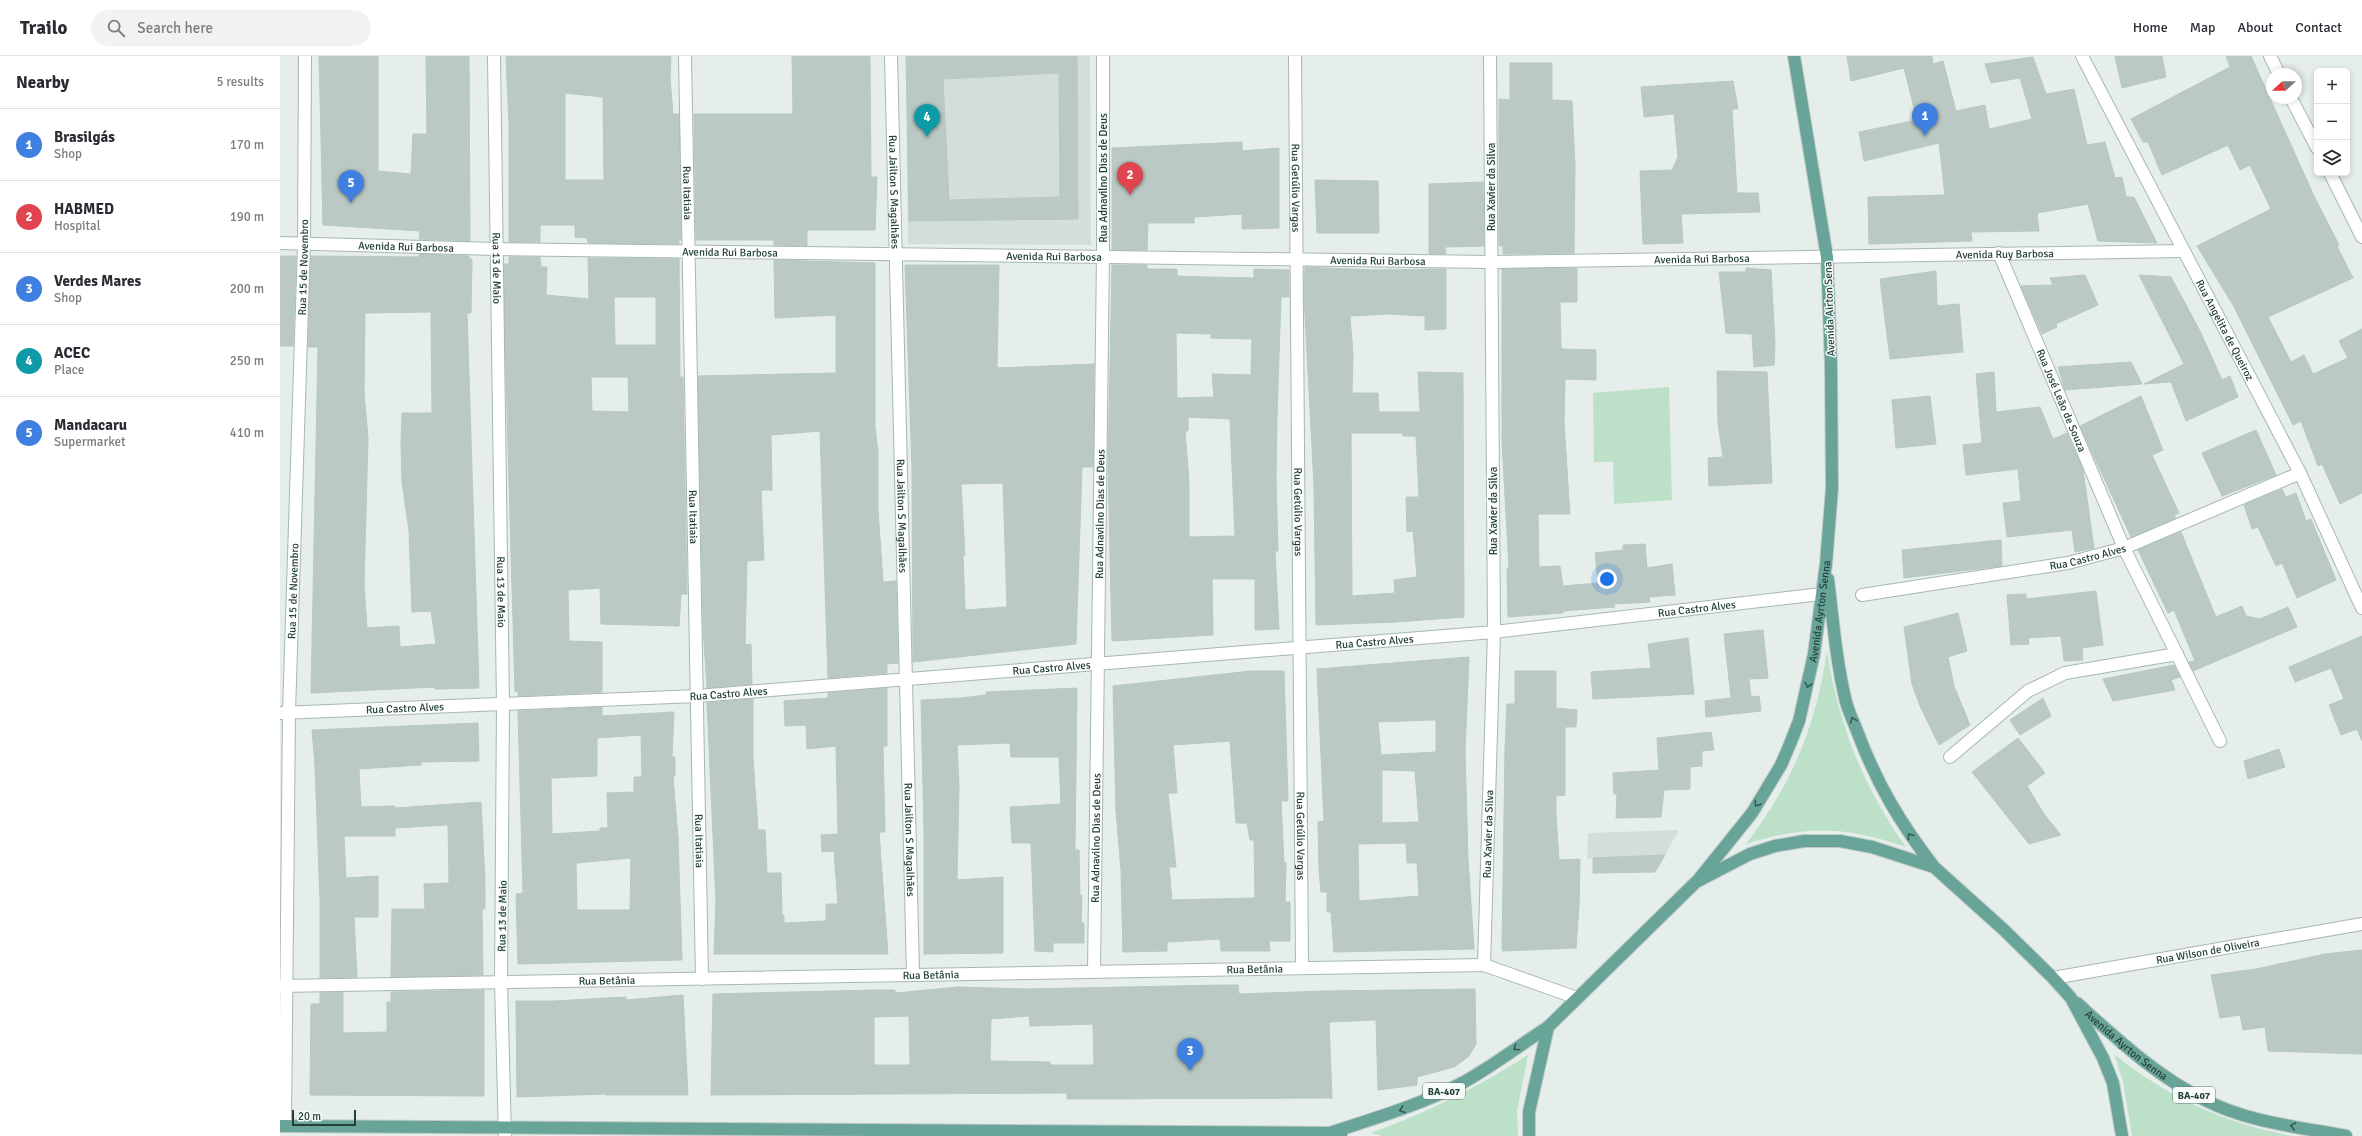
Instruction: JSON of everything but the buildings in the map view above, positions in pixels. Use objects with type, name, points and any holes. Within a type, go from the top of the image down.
[{"type":"main road","name":"Avenida Airton Sena","points":[[1794,56],[1827,257],[1831,366],[1832,488],[1826,564]]},
{"type":"main road","name":"Avenida Ayrton Senna","points":[[1696,882],[1752,813],[1781,765],[1799,721],[1814,654],[1826,564]]},
{"type":"main road","name":"Avenida Ayrton Senna","points":[[1826,564],[1839,667],[1846,703],[1866,756],[1890,803],[1904,827],[1934,866],[2004,930],[2053,978],[2071,998],[2159,1074],[2205,1101],[2259,1120],[2346,1136]]},
{"type":"main road","points":[[1529,1136],[1529,1112],[1548,1027],[1696,882],[1750,854],[1775,846],[1804,841],[1840,841],[1872,847],[1934,866]]},
{"type":"main road","points":[[2071,998],[2104,1058],[2112,1083],[2122,1136]]},
{"type":"main road","name":"BA-407","points":[[283,1126],[335,1131],[1335,1135],[1436,1095],[1490,1066],[1548,1027]]},
{"type":"street","name":"Rua 15 de Novembro","points":[[283,1126],[284,712],[304,244],[305,56]]},
{"type":"street","name":"Rua 13 de Maio","points":[[494,56],[503,705],[501,982],[505,1132]]},
{"type":"street","name":"Rua Itatiaia","points":[[685,56],[702,979]]},
{"type":"street","name":"Rua Jailton S Magalhães","points":[[891,56],[904,679],[913,975]]},
{"type":"street","name":"Rua Adnavilno Dias de Deus","points":[[1094,972],[1103,255],[1103,56]]},
{"type":"street","name":"Rua Getúlio Vargas","points":[[1295,56],[1298,647],[1302,968]]},
{"type":"street","name":"Rua Xavier da Silva","points":[[1484,965],[1494,632],[1490,56]]},
{"type":"street","name":"Rua Angelita de Queiroz","points":[[2082,56],[2300,473],[2362,608]]},
{"type":"street","points":[[2270,56],[2276,68]]},
{"type":"street","points":[[2295,104],[2314,142]]},
{"type":"street","points":[[2332,176],[2362,237]]},
{"type":"street","name":"Avenida Rui Barbosa","points":[[280,243],[496,249],[1103,255],[1297,260],[1491,262],[1827,257]]},
{"type":"street","name":"Avenida Ruy Barbosa","points":[[1827,257],[2183,251]]},
{"type":"street","name":"Rua José Leão de Souza","points":[[1999,253],[2124,548],[2220,741]]},
{"type":"street","name":"Rua Castro Alves","points":[[1862,595],[2068,563],[2124,548],[2300,473]]},
{"type":"street","name":"Rua Castro Alves","points":[[284,712],[503,705],[697,696],[1097,662],[1494,632],[1821,594]]},
{"type":"street","points":[[1950,757],[2028,691],[2065,673],[2176,654]]},
{"type":"street","name":"Rua Wilson de Oliveira","points":[[2053,978],[2362,924]]},
{"type":"street","name":"Rua Betânia","points":[[284,986],[1484,965],[1577,998]]},
{"type":"shaded area","points":[[906,56],[1090,56],[1091,245],[908,244]]},
{"type":"shaded area","points":[[1679,830],[1665,855],[1587,859],[1588,833]]},
{"type":"green space","points":[[1669,387],[1672,500],[1614,504],[1613,462],[1594,462],[1593,393]]},
{"type":"green space","points":[[1827,651],[1838,704],[1854,754],[1877,801],[1906,847],[1864,835],[1826,830],[1788,834],[1746,844],[1777,799],[1800,753],[1816,704]]},
{"type":"green space","points":[[2114,1054],[2155,1083],[2198,1107],[2244,1124],[2293,1136],[2132,1136],[2123,1081]]},
{"type":"green space","points":[[1528,1055],[1517,1111],[1518,1136],[1383,1136],[1371,1133],[1432,1108],[1490,1078]]},
{"type":"place","name":"Brasilgás","points":[[1925,136]]},
{"type":"place","name":"ACEC","points":[[927,137]]},
{"type":"place","name":"HABMED","points":[[1130,195]]},
{"type":"place","name":"Mandacaru","points":[[351,203]]},
{"type":"place","name":"Verdes Mares","points":[[1190,1071]]}]
